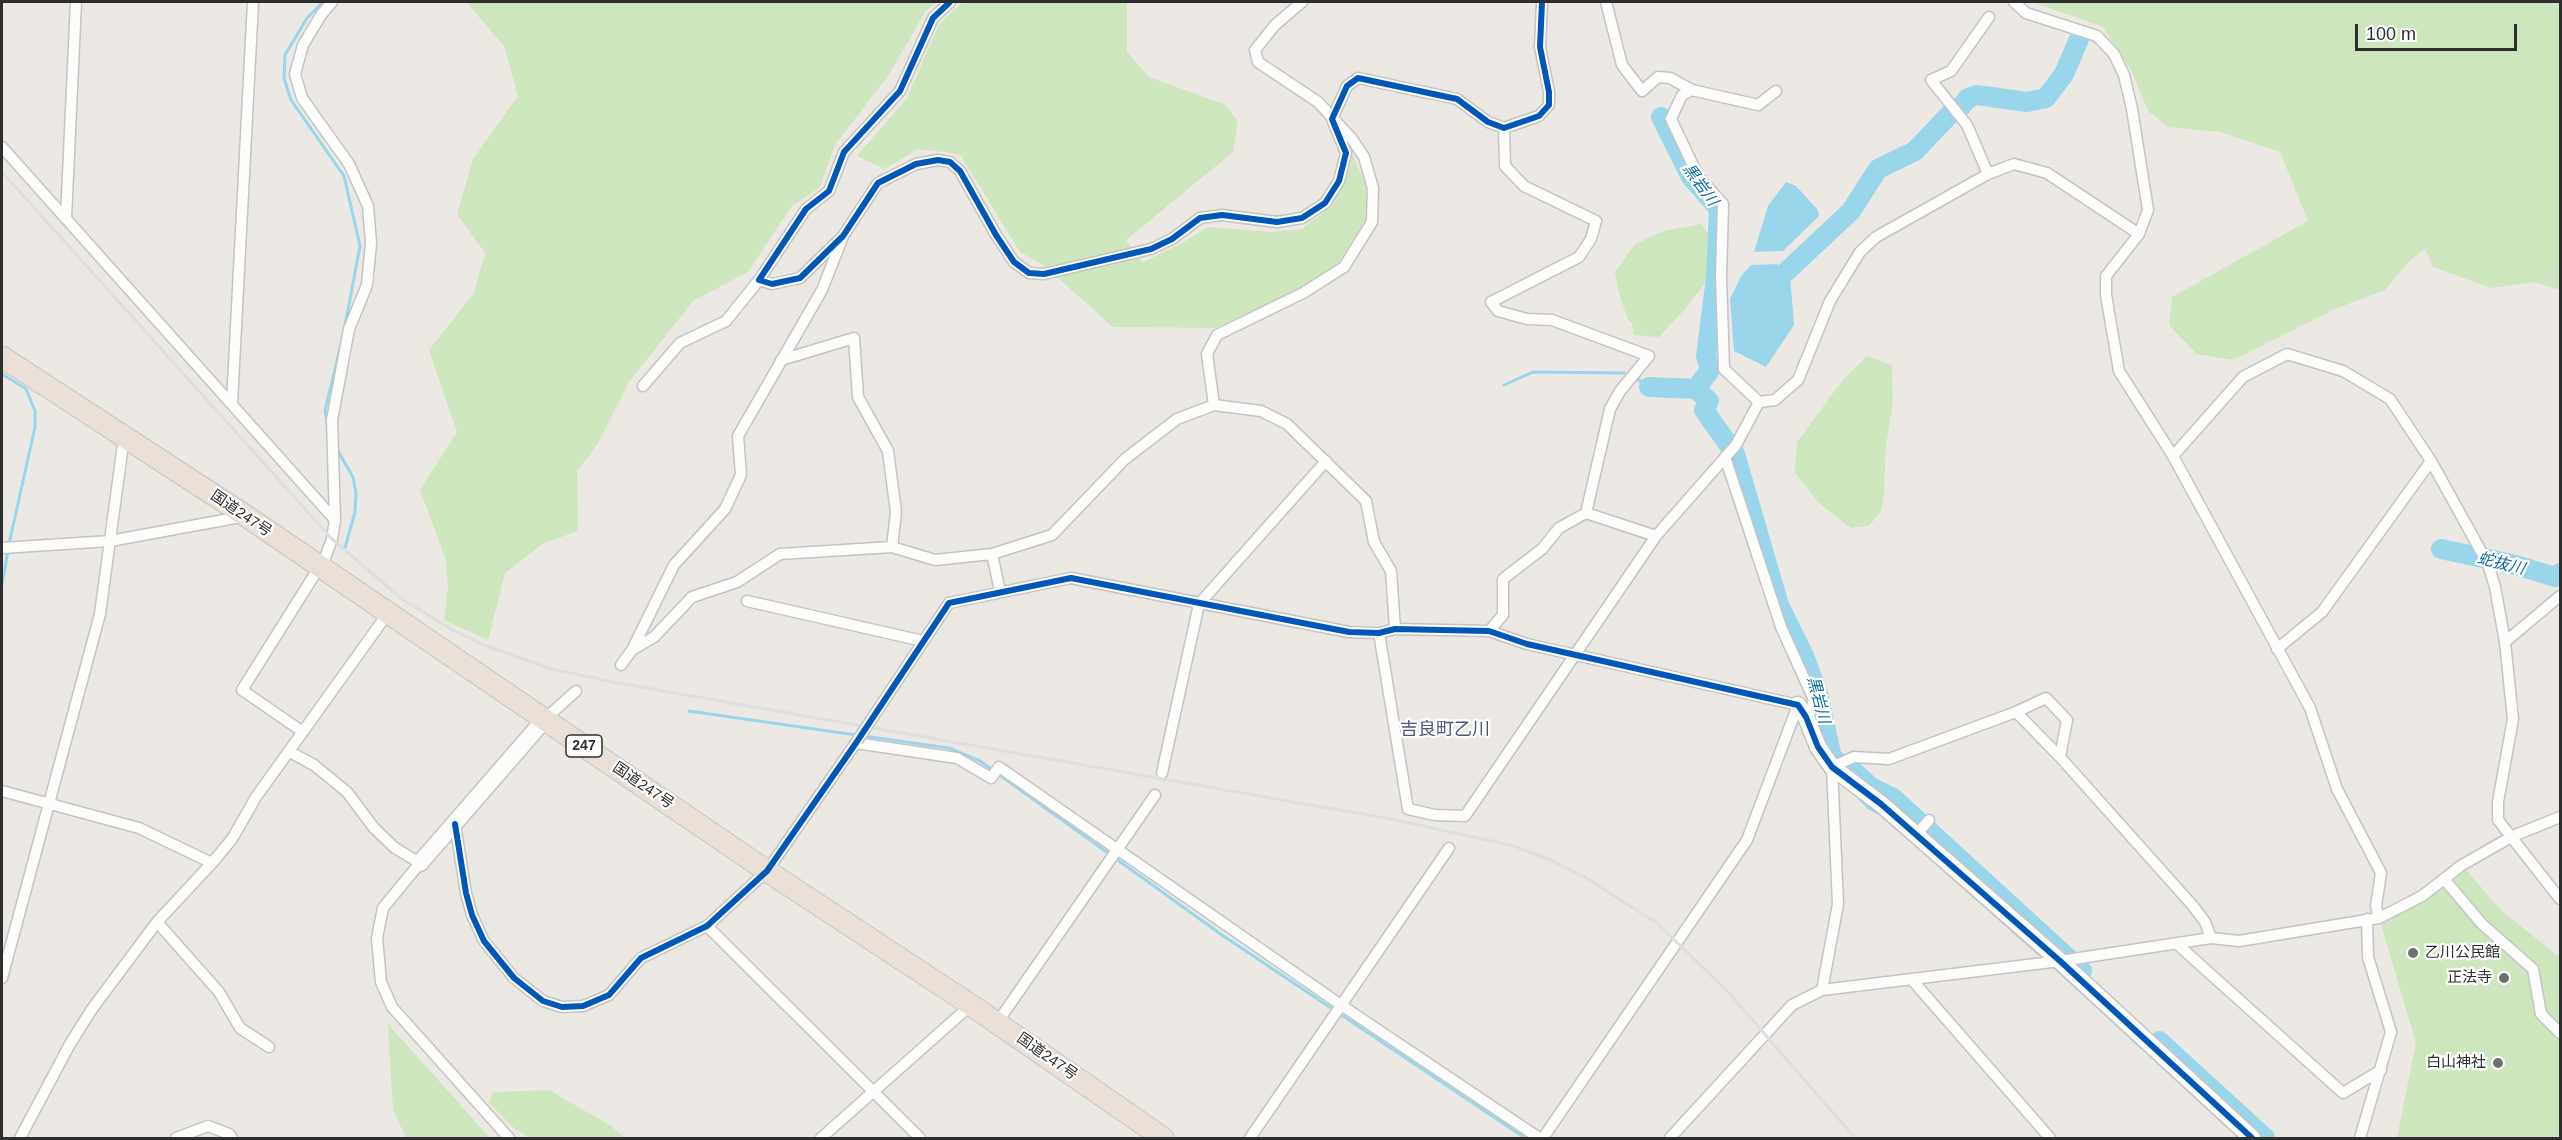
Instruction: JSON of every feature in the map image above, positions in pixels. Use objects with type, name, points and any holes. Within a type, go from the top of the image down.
[{"type":"highway","name":"国道247号","points":[[2,357],[246,516],[767,871],[971,1005],[1163,1138]]},
{"type":"street","points":[[66,218],[76,2]]},
{"type":"street","points":[[232,403],[253,2]]},
{"type":"street","points":[[303,732],[242,690],[319,567],[332,539],[335,520],[332,420],[350,329],[366,285],[371,243],[368,206],[349,164],[302,98],[296,74],[303,45],[321,15],[332,2]]},
{"type":"street","points":[[643,386],[680,343],[726,321],[759,280],[806,209],[829,191],[844,152],[900,91],[933,18],[950,2]]},
{"type":"street","points":[[1214,405],[1207,354],[1217,335],[1303,293],[1344,267],[1372,222],[1373,188],[1364,157],[1352,140],[1318,102],[1258,62],[1255,50],[1275,25],[1302,2]]},
{"type":"street","points":[[621,666],[632,650],[674,565],[725,509],[741,476],[738,435],[822,290],[843,236],[878,183],[916,164],[938,160],[950,162],[960,171],[1014,262],[1029,273],[1044,274],[1151,249],[1172,239],[1200,218],[1222,215],[1277,222],[1302,218],[1325,203],[1339,181],[1346,153],[1332,119],[1347,86],[1358,78],[1457,99],[1488,122],[1504,128],[1539,116],[1549,105],[1549,92],[1539,47],[1542,2]]},
{"type":"street","points":[[1606,2],[1622,65],[1642,91],[1658,77],[1670,78],[1692,90],[1758,105],[1776,91]]},
{"type":"street","points":[[2014,2],[2026,13],[2097,36],[2114,54],[2124,75],[2132,109],[2148,210],[2139,234],[2106,276],[2108,306],[2119,371],[2173,456],[2310,708],[2337,789],[2381,873],[2376,906],[2379,918]]},
{"type":"street","points":[[1988,174],[1967,125],[1930,80],[1951,71],[1989,17]]},
{"type":"street","points":[[1692,90],[1682,95],[1671,119],[1698,176],[1723,204],[1721,277],[1724,369],[1759,402]]},
{"type":"street","points":[[1504,128],[1505,166],[1524,186],[1596,221],[1591,239],[1579,257],[1491,302],[1498,311],[1527,319],[1552,320],[1649,356],[1620,391],[1610,409],[1586,513]]},
{"type":"street","points":[[2,147],[335,520]]},
{"type":"street","points":[[1759,402],[1775,400],[1798,380],[1830,301],[1860,252],[1876,237],[1988,174],[2014,164],[2047,173],[2139,234]]},
{"type":"street","points":[[759,280],[772,284],[800,278],[843,236]]},
{"type":"street","points":[[781,360],[854,338],[858,397],[888,451],[896,512],[892,547]]},
{"type":"street","points":[[2173,456],[2243,377],[2287,354],[2343,371],[2390,399],[2431,461],[2488,564],[2495,587],[2505,642],[2513,719],[2498,802],[2498,820],[2513,836],[2560,899]]},
{"type":"street","points":[[1379,633],[1408,809],[1435,815],[1465,816],[1656,536],[1736,445],[1759,402]]},
{"type":"street","points":[[632,650],[654,637],[692,597],[737,582],[780,554],[892,547],[935,560],[992,554],[1052,536],[1125,459],[1178,419],[1214,405],[1262,411],[1287,424],[1366,501],[1374,542],[1391,571],[1395,630]]},
{"type":"street","points":[[2,978],[100,614],[124,437]]},
{"type":"street","points":[[857,742],[957,758],[992,778],[999,767],[1341,1006],[1541,1138],[1747,840],[1802,711],[1814,700],[1781,627],[1725,457]]},
{"type":"street","points":[[1162,773],[1199,604],[1326,461]]},
{"type":"street","points":[[2277,649],[2322,612],[2431,461]]},
{"type":"street","points":[[1489,631],[1503,615],[1503,579],[1542,549],[1559,528],[1586,513],[1656,536]]},
{"type":"street","points":[[2,548],[110,541],[246,516]]},
{"type":"street","points":[[992,554],[1000,591]]},
{"type":"street","points":[[455,824],[471,915],[484,941],[514,978],[543,1001],[562,1007],[583,1006],[609,995],[641,958],[707,926],[767,871],[857,742],[949,603],[1071,578],[1349,632],[1489,631],[1527,644],[1802,711]]},
{"type":"street","points":[[2505,642],[2560,596]]},
{"type":"street","points":[[747,601],[923,641]]},
{"type":"street","points":[[20,1138],[70,1044],[92,1009],[157,922],[232,839],[256,797],[388,613]]},
{"type":"street","points":[[509,1138],[392,1007],[381,982],[377,938],[383,908],[545,719],[576,691]]},
{"type":"street","points":[[1832,767],[1853,757],[1889,759],[2016,712],[2046,698],[2067,720],[2060,757]]},
{"type":"street","points":[[1802,711],[1818,747],[1832,767],[1917,835],[2060,961],[2252,1138]]},
{"type":"street","points":[[2016,712],[2060,757],[2193,906],[2205,922],[2211,938]]},
{"type":"street","points":[[290,752],[314,765],[347,792],[374,828],[395,848],[420,863]]},
{"type":"street","points":[[1822,990],[1838,904],[1832,767]]},
{"type":"street","points":[[2,791],[139,828],[212,863]]},
{"type":"street","points":[[997,1023],[1155,795]]},
{"type":"street","points":[[1670,1138],[1792,1005],[1822,990],[1913,981],[2211,938],[2239,941],[2379,918],[2422,896],[2462,865],[2513,836],[2560,817]]},
{"type":"street","points":[[1917,835],[1928,820]]},
{"type":"street","points":[[1250,1138],[1449,848]]},
{"type":"street","points":[[2444,879],[2482,924],[2533,969],[2541,1014],[2560,1033]]},
{"type":"street","points":[[2360,1138],[2391,1032],[2368,957],[2367,919]]},
{"type":"street","points":[[157,922],[219,992],[240,1028],[269,1047]]},
{"type":"street","points":[[707,926],[920,1138]]},
{"type":"street","points":[[2177,944],[2343,1093],[2381,1070]]},
{"type":"street","points":[[1913,981],[2050,1138]]},
{"type":"street","points":[[821,1138],[971,1005]]},
{"type":"street","points":[[176,1138],[208,1126],[229,1134],[232,1138]]},
{"type":"green space","points":[[466,2],[937,2],[925,12],[890,73],[835,145],[820,187],[791,207],[748,272],[693,301],[629,382],[597,445],[577,471],[578,531],[544,543],[505,573],[488,640],[444,620],[448,587],[446,560],[420,490],[457,432],[429,350],[474,293],[485,253],[457,214],[473,159],[518,96],[504,46]]},
{"type":"green space","points":[[963,2],[1127,2],[1127,52],[1149,77],[1226,105],[1238,122],[1233,152],[1126,240],[1143,262],[1179,245],[1208,227],[1271,232],[1302,229],[1327,209],[1344,183],[1353,155],[1366,186],[1366,220],[1339,262],[1302,288],[1215,328],[1113,327],[1043,265],[1020,252],[960,154],[918,149],[885,169],[857,156],[907,98],[939,24]]},
{"type":"green space","points":[[2032,2],[2560,2],[2560,290],[2534,282],[2491,288],[2433,267],[2425,249],[2410,260],[2385,290],[2335,309],[2233,360],[2197,354],[2169,325],[2172,297],[2308,221],[2280,152],[2220,132],[2168,127],[2148,111],[2132,72],[2103,27]]},
{"type":"green space","points":[[1701,224],[1715,242],[1713,272],[1686,308],[1659,337],[1634,335],[1632,324],[1628,320],[1618,290],[1615,272],[1635,244],[1664,231]]},
{"type":"green space","points":[[1867,356],[1892,365],[1893,401],[1886,446],[1881,511],[1869,526],[1851,528],[1818,502],[1794,471],[1798,441],[1844,378]]},
{"type":"green space","points":[[2462,865],[2501,910],[2560,958],[2560,1138],[2397,1138],[2416,1043],[2379,918]]},
{"type":"green space","points":[[388,1024],[490,1138],[406,1138],[393,1110]]},
{"type":"green space","points":[[549,1090],[611,1126],[625,1138],[530,1138],[515,1129],[489,1103],[493,1092]]},
{"type":"water","points":[[1786,182],[1796,186],[1818,210],[1819,216],[1783,251],[1754,252],[1768,206]]},
{"type":"water","points":[[1777,264],[1790,275],[1794,325],[1766,367],[1734,351],[1730,299],[1741,276],[1751,265]]},
{"type":"waterway","points":[[323,2],[307,18],[285,55],[284,78],[291,100],[344,176],[360,246],[345,326]]},
{"type":"waterway","points":[[1959,109],[1968,98],[1977,95],[2027,102],[2046,98],[2064,74],[2079,39]]},
{"type":"waterway","points":[[1786,272],[1851,211],[1878,169],[1915,151],[1951,113]]},
{"type":"waterway","name":"黒岩川","points":[[1661,117],[1691,177],[1719,209],[1716,278],[1706,356],[1710,370],[1696,389],[1709,401],[1704,410],[1735,454],[1779,605],[1804,656],[1818,694],[1832,758],[1853,771],[1871,787],[1893,798],[2082,971]]},
{"type":"waterway","points":[[327,423],[325,411],[341,344]]},
{"type":"waterway","points":[[1504,385],[1533,372],[1624,373]]},
{"type":"waterway","points":[[2,374],[26,389],[35,411],[35,427],[9,544]]},
{"type":"waterway","points":[[1636,378],[1649,387]]},
{"type":"waterway","points":[[1649,387],[1696,389]]},
{"type":"waterway","points":[[338,451],[353,477],[356,493],[355,512],[345,548]]},
{"type":"waterway","name":"蛇抜川","points":[[2441,549],[2516,565],[2555,577],[2560,573]]},
{"type":"waterway","points":[[2,584],[8,551]]},
{"type":"waterway","points":[[689,711],[856,735]]},
{"type":"waterway","points":[[863,736],[949,748],[980,761],[1222,935],[1525,1138]]},
{"type":"waterway","points":[[1850,789],[1869,808],[1882,815]]},
{"type":"waterway","points":[[1907,837],[2040,955]]},
{"type":"waterway","points":[[2055,968],[2240,1138]]},
{"type":"waterway","name":"黒岩川","points":[[2159,1041],[2265,1138]]},
{"type":"railway","points":[[2,172],[332,539],[402,599],[453,630],[484,645],[551,669],[618,683],[1396,820],[1514,846],[1548,859],[1586,878],[1657,923],[1729,993],[1855,1138]]},
{"type":"cycle path","points":[[950,2],[933,18],[900,91],[844,152],[829,191],[806,209],[759,280],[772,284],[800,278],[843,236],[878,183],[916,164],[938,160],[950,162],[960,171],[1014,262],[1029,273],[1044,274],[1151,249],[1172,239],[1200,218],[1222,215],[1277,222],[1302,218],[1325,203],[1339,181],[1346,153],[1332,119],[1347,86],[1358,78],[1457,99],[1488,122],[1504,128],[1539,116],[1549,105],[1549,92],[1540,47],[1542,2]]},
{"type":"cycle path","points":[[455,824],[466,893],[472,915],[484,941],[514,978],[543,1001],[562,1007],[583,1006],[609,995],[641,958],[707,926],[767,871],[949,603],[1071,578],[1349,632],[1379,633],[1395,629],[1489,631],[1527,644],[1798,705],[1806,717],[1818,747],[1832,767],[1881,804],[2060,961],[2252,1138]]},
{"type":"place","name":"乙川公民館","points":[[2413,953]]},
{"type":"place","name":"正法寺","points":[[2504,978]]},
{"type":"place","name":"白山神社","points":[[2498,1063]]},
{"type":"district","name":"吉良町乙川","points":[[1445,730]]}]
